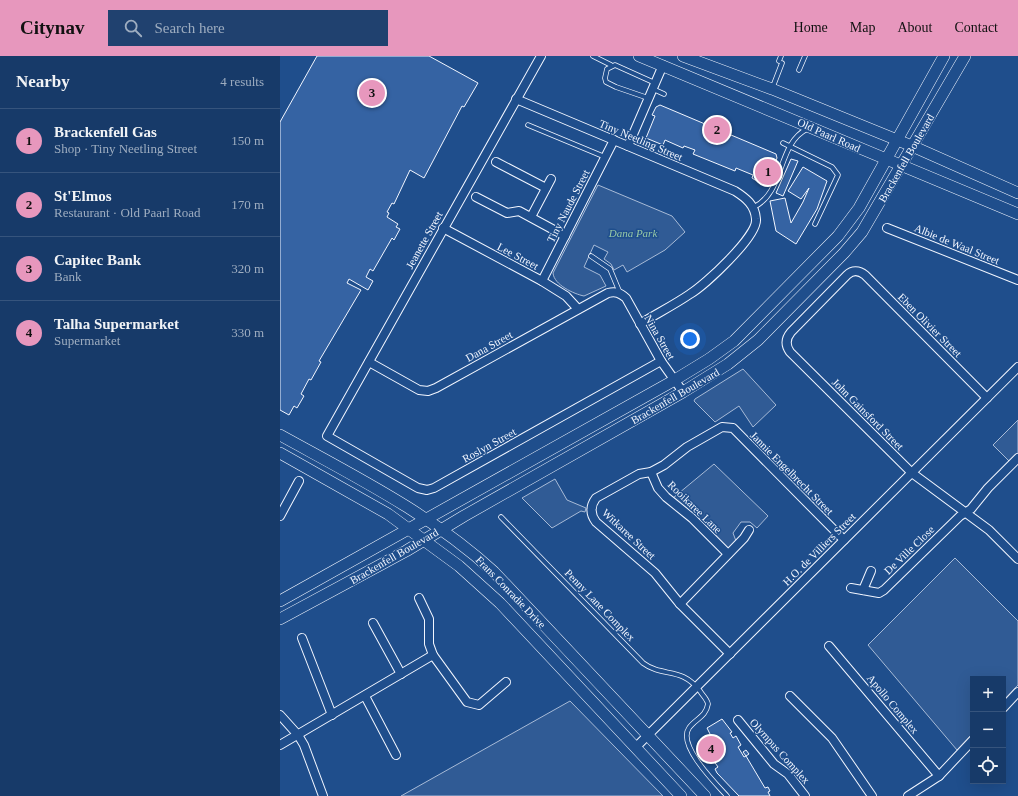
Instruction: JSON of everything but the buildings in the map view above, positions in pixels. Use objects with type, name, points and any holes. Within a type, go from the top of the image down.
[{"type":"street","name":"Jeanette Street","points":[[327,436],[541,56]]},
{"type":"street","name":"Old Paarl Road","points":[[639,56],[1018,214]]},
{"type":"street","name":"Old Paarl Road","points":[[683,56],[772,89],[912,146],[1018,192]]},
{"type":"street","name":"Brackenfell Boulevard","points":[[280,601],[710,359],[739,337],[838,236],[859,208],[884,159],[944,56]]},
{"type":"street","name":"Brackenfell Boulevard","points":[[280,619],[406,551],[441,529],[683,392],[742,354],[844,252],[871,219],[900,166],[965,56]]},
{"type":"street","points":[[628,146],[662,66]]},
{"type":"street","name":"Tiny Neetling Street","points":[[516,100],[735,191],[746,198],[754,207]]},
{"type":"street","name":"Tiny Naude Street","points":[[542,281],[614,140]]},
{"type":"street","points":[[496,162],[546,188]]},
{"type":"street","points":[[530,217],[551,179]]},
{"type":"street","points":[[476,197],[507,214],[519,211],[565,236]]},
{"type":"street","points":[[640,324],[691,294],[727,262],[754,230],[757,220],[754,207]]},
{"type":"street","name":"Lee Street","points":[[443,228],[542,281],[566,296],[578,310]]},
{"type":"street","name":"Albie de Waal Street","points":[[887,228],[1018,280]]},
{"type":"street","name":"Eben Olivier Street","points":[[855,271],[865,275],[987,398]]},
{"type":"street","name":"John Gainsford Street","points":[[855,271],[847,275],[792,332],[788,337],[787,346],[790,352],[912,473],[989,530],[1018,559]]},
{"type":"street","name":"Dana Street","points":[[369,362],[419,390],[428,391],[608,293],[620,293]]},
{"type":"street","name":"Nina Street","points":[[620,293],[626,298],[661,361],[673,380],[683,392]]},
{"type":"street","name":"Roslyn Street","points":[[327,436],[418,488],[427,490],[441,484],[661,361]]},
{"type":"street","name":"H.O. de Villiers Street","points":[[636,747],[1018,367]]},
{"type":"street","name":"Witkaree Street","points":[[722,427],[687,447],[664,465],[651,472],[639,474],[599,496],[592,504],[592,515],[596,522],[655,573],[680,604],[730,654]]},
{"type":"street","name":"Jannie Engelbrecht Street","points":[[722,427],[733,428],[844,540]]},
{"type":"street","name":"Frans Conradie Drive","points":[[280,435],[406,505],[461,543],[494,572],[705,796]]},
{"type":"street","name":"Frans Conradie Drive","points":[[280,453],[388,514],[460,566],[500,602],[681,796]]},
{"type":"street","name":"De Ville Close","points":[[851,588],[879,593],[884,590],[960,516],[971,509],[988,488],[1018,458]]},
{"type":"street","name":"Rooikaree Lane","points":[[651,472],[658,488],[666,497],[692,518],[728,554]]},
{"type":"street","points":[[280,516],[299,481]]},
{"type":"street","points":[[680,604],[749,530]]},
{"type":"street","name":"De Ville Close","points":[[863,590],[871,571]]},
{"type":"street","points":[[419,598],[429,619],[429,644],[433,655],[461,695],[472,705],[479,705],[506,682]]},
{"type":"street","points":[[373,623],[400,674]]},
{"type":"street","points":[[302,638],[332,715]]},
{"type":"street","name":"Apollo Complex","points":[[829,646],[939,776]]},
{"type":"street","points":[[280,745],[433,655]]},
{"type":"street","points":[[1006,705],[1018,692]]},
{"type":"street","points":[[365,696],[396,755]]},
{"type":"street","points":[[790,696],[832,738],[872,796]]},
{"type":"street","points":[[280,715],[298,735],[304,745],[323,796]]},
{"type":"street","name":"Olympus Complex","points":[[738,720],[774,764],[788,774],[805,796]]},
{"type":"street","points":[[908,796],[939,776],[970,743]]},
{"type":"lane","points":[[593,56],[654,86],[664,94]]},
{"type":"lane","points":[[772,89],[780,62],[780,56]]},
{"type":"lane","points":[[800,70],[805,56]]},
{"type":"lane","points":[[611,65],[607,69],[605,75],[606,82],[649,98]]},
{"type":"lane","points":[[528,125],[605,157]]},
{"type":"lane","points":[[754,207],[761,203],[771,193],[790,146],[801,132],[810,127]]},
{"type":"lane","points":[[783,143],[832,167],[838,175],[815,224]]},
{"type":"lane","points":[[591,256],[610,269],[620,293]]},
{"type":"lane","name":"Penny Lane Complex","points":[[501,517],[643,663],[650,667],[681,675],[692,681],[697,687]]},
{"type":"lane","points":[[697,687],[708,704],[704,715],[690,727],[686,737],[693,754],[709,777],[727,796]]},
{"type":"green space","name":"Dana Park","points":[[598,185],[672,216],[685,232],[665,250],[627,272],[623,265],[614,270],[611,264],[604,259],[608,252],[594,245],[584,267],[600,275],[606,286],[584,296],[565,288],[557,281],[553,273]]},
{"type":"green space","points":[[743,369],[776,405],[753,427],[739,406],[715,422],[694,401],[695,399]]},
{"type":"green space","points":[[1018,420],[1018,453],[1009,461],[993,445]]},
{"type":"green space","points":[[714,464],[768,516],[757,528],[750,522],[741,522],[733,533],[736,541],[729,549],[673,498]]},
{"type":"green space","points":[[555,479],[567,500],[586,508],[585,512],[581,511],[552,528],[522,498]]},
{"type":"green space","points":[[955,558],[1018,621],[1018,685],[1006,698],[1006,676],[970,676],[970,736],[957,750],[868,645]]},
{"type":"green space","points":[[570,701],[663,796],[401,796]]},
{"type":"place","name":"Capitec Bank","points":[[372,93]]},
{"type":"place","name":"St'Elmos","points":[[717,130]]},
{"type":"place","name":"Brackenfell Gas","points":[[768,172]]},
{"type":"place","name":"Talha Supermarket","points":[[711,749]]}]
